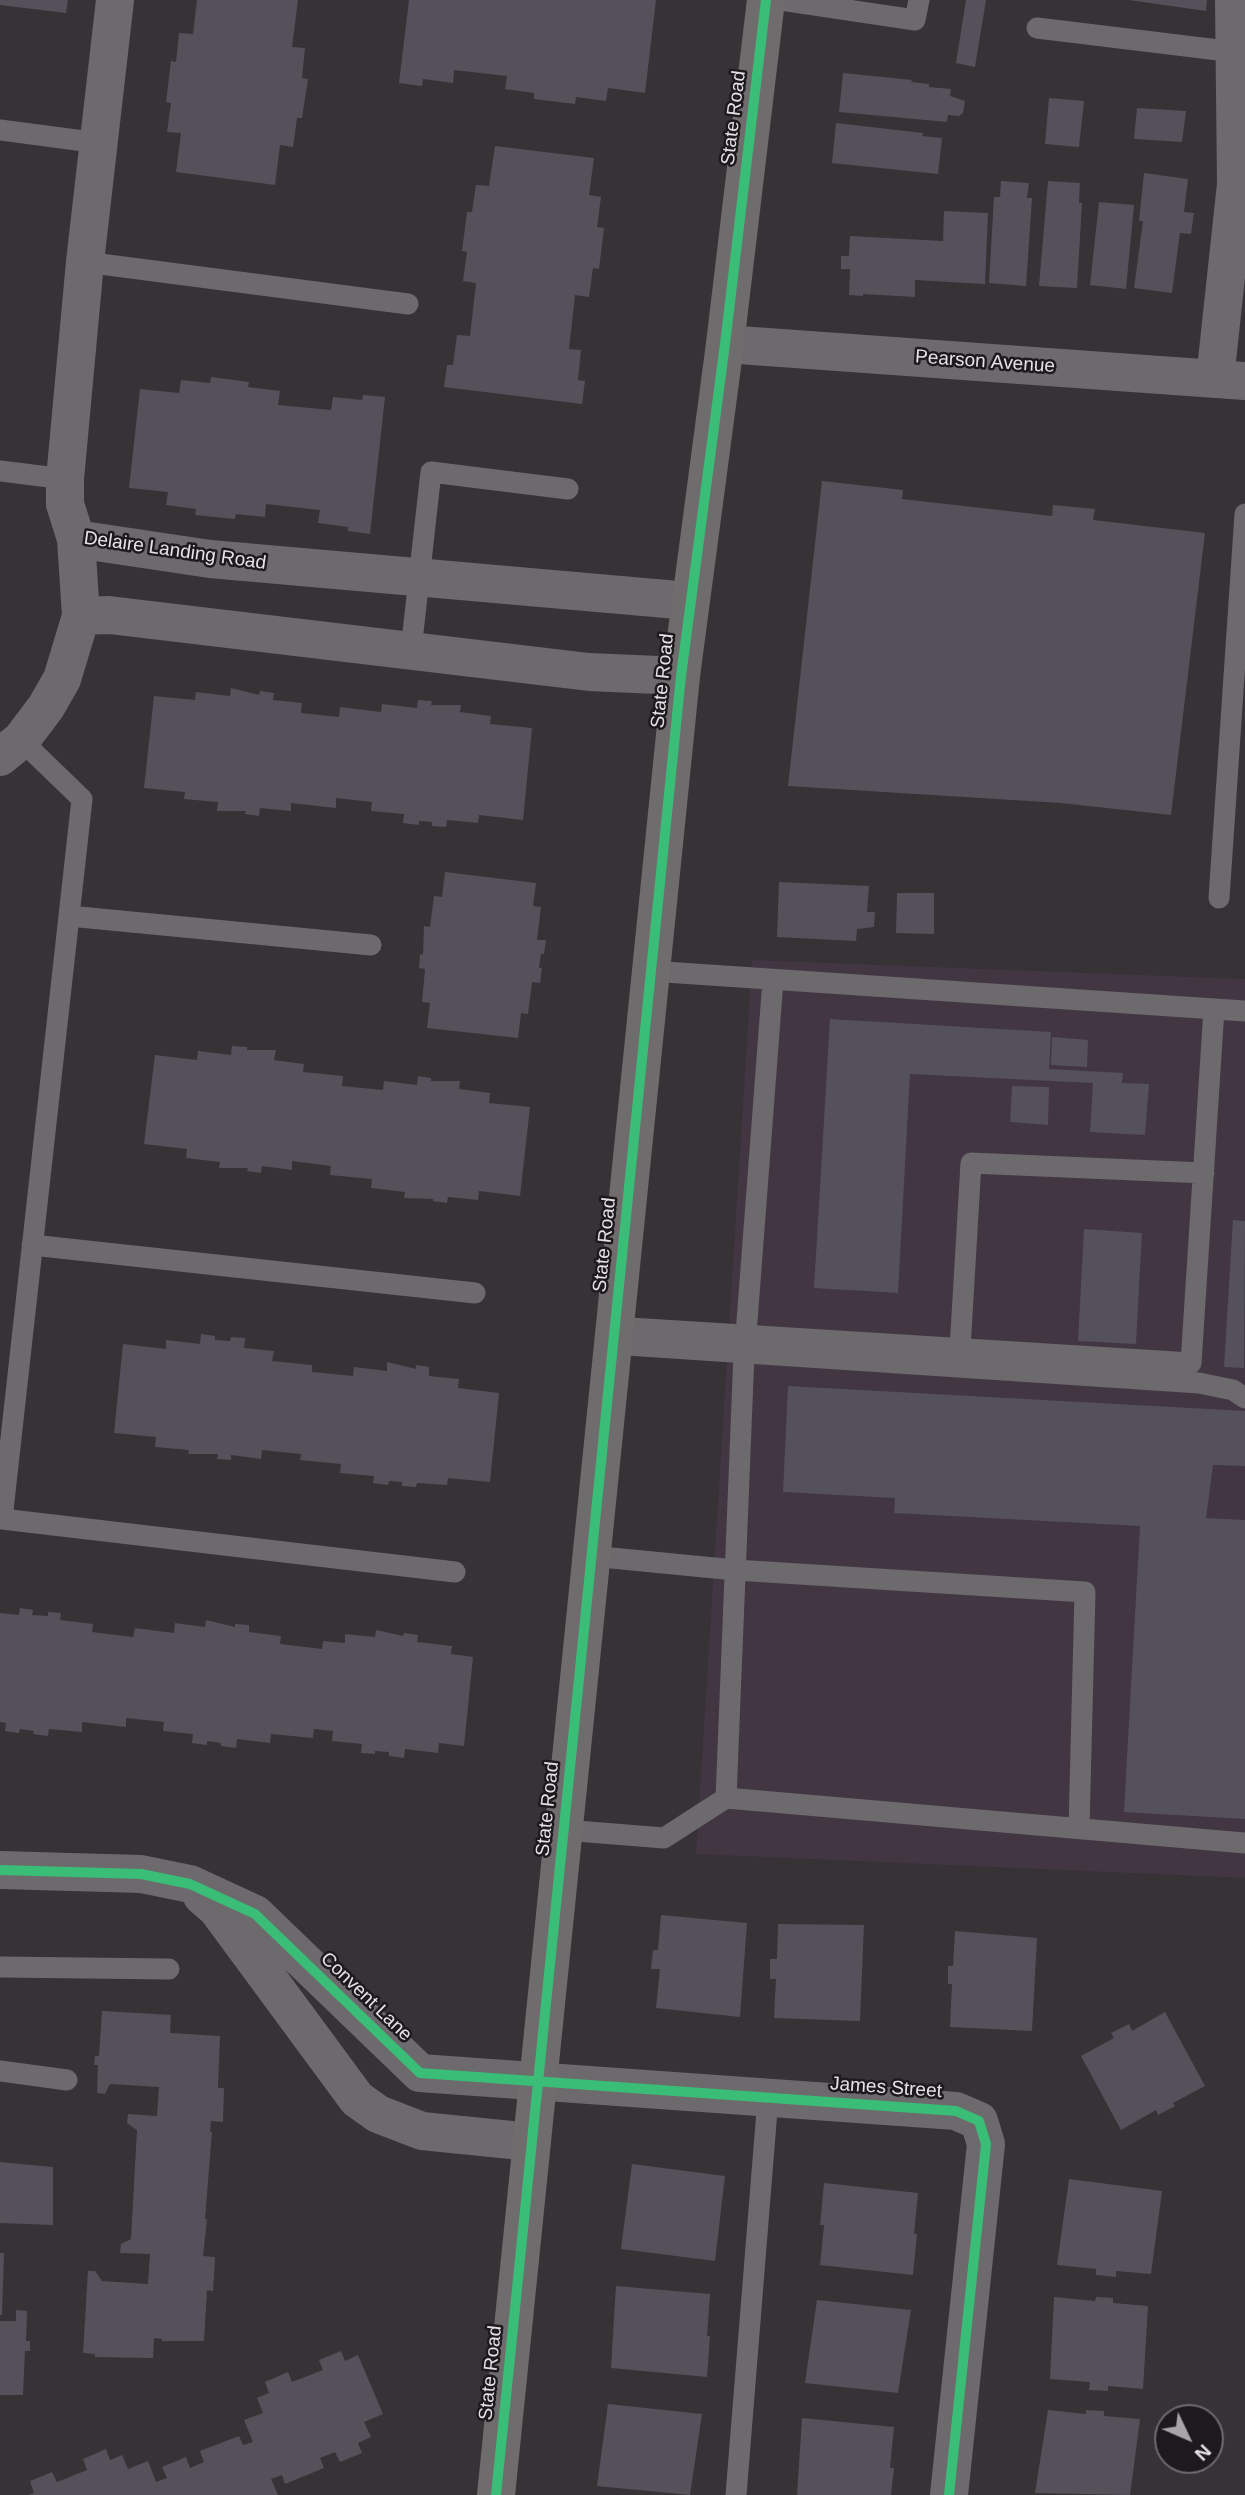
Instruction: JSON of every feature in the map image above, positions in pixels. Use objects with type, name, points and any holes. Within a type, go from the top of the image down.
[{"type":"main road","name":"State Road","points":[[496,2495],[689,601],[726,344],[766,0]]},
{"type":"street","name":"Delaire Landing Road","points":[[115,0],[85,262],[65,479],[65,504],[76,539],[210,559],[689,601]]},
{"type":"street","points":[[1230,380],[1236,184],[1234,0]]},
{"type":"street","name":"Pearson Avenue","points":[[726,344],[1230,380]]},
{"type":"street","points":[[11,748],[46,707],[62,679],[81,616],[76,539]]},
{"type":"street","points":[[81,616],[108,615],[589,672],[681,676]]},
{"type":"street","name":"Convent Lane","points":[[0,1870],[141,1874],[190,1884],[255,1914],[420,2073],[538,2082]]},
{"type":"street","points":[[190,1884],[217,1909],[357,2099],[378,2114],[422,2131],[531,2142]]},
{"type":"street","name":"James Street","points":[[538,2082],[956,2110],[979,2121],[986,2144],[949,2495]]},
{"type":"lane","points":[[781,0],[915,20],[919,0]]},
{"type":"lane","points":[[1037,28],[1235,52]]},
{"type":"lane","points":[[0,130],[99,143]]},
{"type":"lane","points":[[85,262],[408,304]]},
{"type":"lane","points":[[0,471],[65,479]]},
{"type":"lane","points":[[411,650],[431,472],[568,488]]},
{"type":"lane","points":[[1219,898],[1239,696],[1245,514]]},
{"type":"lane","points":[[11,748],[82,799],[1,1520],[455,1572]]},
{"type":"lane","points":[[69,916],[371,945]]},
{"type":"lane","points":[[650,971],[1245,1011]]},
{"type":"lane","points":[[726,1798],[745,1344],[773,980]]},
{"type":"lane","points":[[745,1344],[960,1349],[1191,1363],[1214,1009]]},
{"type":"lane","points":[[960,1349],[971,1163],[1203,1173]]},
{"type":"lane","points":[[32,1245],[475,1293]]},
{"type":"lane","points":[[613,1335],[1199,1383],[1233,1390],[1245,1398]]},
{"type":"lane","points":[[591,1556],[735,1570],[1085,1592],[1079,1828]]},
{"type":"lane","points":[[564,1830],[664,1838],[726,1798],[1245,1843]]},
{"type":"lane","points":[[0,1967],[169,1969]]},
{"type":"lane","points":[[0,2071],[67,2080]]},
{"type":"lane","points":[[736,2495],[768,2098]]},
{"type":"shaded area","points":[[752,960],[1245,979],[1245,1878],[696,1854]]},
{"type":"building","points":[[0,0],[68,0],[66,13],[0,5]]},
{"type":"building","points":[[197,0],[298,0],[292,47],[305,48],[302,78],[308,79],[302,118],[297,118],[293,147],[280,145],[275,185],[176,172],[181,133],[167,132],[171,103],[166,102],[171,61],[176,62],[179,33],[193,34]]},
{"type":"building","points":[[409,0],[656,0],[645,93],[608,88],[606,101],[576,97],[575,104],[534,99],[534,93],[505,89],[507,76],[454,70],[453,83],[423,79],[422,86],[399,83]]},
{"type":"building","points":[[966,0],[986,0],[975,67],[956,63]]},
{"type":"building","points":[[1129,0],[1207,0],[1206,11]]},
{"type":"building","points":[[843,73],[912,80],[911,82],[929,84],[929,87],[951,89],[950,96],[965,101],[963,113],[959,116],[948,115],[947,122],[839,112]]},
{"type":"building","points":[[1049,98],[1084,101],[1079,147],[1045,144]]},
{"type":"building","points":[[1137,108],[1186,111],[1182,142],[1134,139]]},
{"type":"building","points":[[836,123],[923,133],[922,136],[942,138],[938,174],[832,163]]},
{"type":"building","points":[[495,146],[594,158],[589,195],[601,197],[597,227],[604,228],[599,269],[593,268],[589,297],[575,295],[569,349],[581,350],[578,380],[585,381],[582,404],[444,387],[447,365],[453,365],[457,335],[470,336],[476,283],[463,281],[467,252],[462,251],[467,212],[472,212],[476,185],[489,186]]},
{"type":"building","points":[[1144,173],[1188,179],[1184,212],[1194,213],[1191,234],[1180,233],[1172,293],[1134,288],[1143,221],[1139,221]]},
{"type":"building","points":[[1001,181],[1029,183],[1027,198],[1032,198],[1026,286],[989,283],[994,197],[1000,197]]},
{"type":"building","points":[[1048,181],[1080,183],[1079,203],[1082,203],[1077,288],[1039,286]]},
{"type":"building","points":[[1099,202],[1134,205],[1126,289],[1090,285]]},
{"type":"building","points":[[944,211],[988,213],[985,284],[915,280],[915,297],[849,295],[850,269],[841,269],[841,256],[849,256],[850,236],[943,241]]},
{"type":"building","points":[[211,377],[249,382],[248,387],[280,391],[278,405],[331,410],[333,397],[362,400],[363,395],[385,397],[370,534],[348,531],[348,527],[318,523],[320,510],[266,504],[265,517],[236,514],[235,519],[195,515],[196,509],[166,505],[168,492],[129,488],[140,389],[179,393],[181,380],[210,383]]},
{"type":"building","points":[[822,481],[903,490],[902,499],[1052,516],[1053,505],[1095,509],[1093,520],[1205,533],[1171,815],[1061,803],[788,786]]},
{"type":"building","points":[[231,688],[259,695],[260,691],[274,693],[273,700],[302,703],[301,713],[339,717],[340,707],[381,712],[382,704],[417,708],[418,700],[432,701],[431,705],[461,705],[460,712],[491,716],[490,724],[532,728],[523,820],[479,815],[478,823],[447,820],[446,827],[419,821],[419,825],[403,823],[404,814],[371,811],[372,802],[336,798],[336,808],[291,803],[291,811],[260,808],[259,816],[245,814],[246,811],[217,811],[218,802],[184,799],[185,792],[144,788],[154,696],[195,700],[196,692],[230,696]]},
{"type":"building","points":[[445,872],[536,883],[533,906],[541,907],[537,940],[546,940],[539,968],[542,968],[540,983],[532,982],[528,1014],[521,1013],[518,1038],[427,1028],[430,1003],[422,1002],[425,969],[419,968],[420,954],[423,955],[424,926],[430,927],[434,896],[442,897]]},
{"type":"building","points":[[779,882],[869,886],[867,912],[875,912],[874,927],[857,929],[856,941],[777,937]]},
{"type":"building","points":[[897,893],[934,893],[934,934],[896,933]]},
{"type":"building","points":[[830,1019],[1051,1032],[1049,1069],[1123,1073],[1122,1083],[1149,1084],[1145,1135],[1090,1132],[1093,1083],[910,1074],[898,1293],[814,1288]]},
{"type":"building","points":[[1052,1037],[1088,1040],[1087,1067],[1051,1065]]},
{"type":"building","points":[[232,1046],[247,1047],[247,1050],[276,1050],[274,1060],[304,1064],[303,1072],[343,1076],[342,1086],[383,1090],[384,1081],[417,1085],[418,1076],[431,1078],[431,1081],[460,1081],[459,1089],[490,1093],[489,1103],[530,1107],[520,1196],[479,1191],[478,1200],[448,1197],[447,1203],[433,1199],[404,1198],[405,1192],[371,1188],[372,1179],[330,1175],[331,1166],[292,1161],[292,1170],[262,1166],[261,1173],[247,1171],[248,1168],[219,1168],[220,1162],[186,1158],[187,1149],[144,1144],[155,1055],[197,1060],[198,1051],[231,1055]]},
{"type":"building","points":[[1012,1086],[1049,1087],[1048,1125],[1010,1122]]},
{"type":"building","points":[[1233,1220],[1245,1221],[1244,1368],[1224,1367]]},
{"type":"building","points":[[1084,1229],[1142,1233],[1136,1344],[1078,1341]]},
{"type":"building","points":[[201,1334],[215,1336],[215,1340],[245,1338],[244,1348],[274,1351],[272,1361],[312,1365],[312,1372],[353,1376],[354,1367],[387,1371],[387,1362],[416,1369],[416,1365],[429,1367],[429,1376],[459,1379],[458,1388],[499,1393],[490,1482],[448,1478],[447,1485],[417,1483],[416,1487],[389,1481],[388,1485],[373,1483],[374,1476],[340,1473],[341,1464],[300,1460],[301,1454],[262,1450],[261,1459],[231,1455],[231,1460],[217,1459],[218,1454],[188,1454],[189,1450],[155,1447],[156,1437],[114,1433],[123,1344],[166,1349],[166,1340],[200,1344]]},
{"type":"building","points":[[788,1386],[1245,1411],[1245,1466],[1213,1465],[1206,1518],[1245,1520],[1245,1819],[1124,1812],[1140,1526],[894,1513],[895,1498],[783,1492]]},
{"type":"building","points":[[20,1608],[33,1610],[32,1615],[61,1613],[60,1620],[93,1624],[92,1632],[133,1637],[135,1628],[174,1633],[175,1623],[205,1627],[206,1620],[235,1627],[235,1624],[249,1625],[249,1632],[281,1636],[280,1644],[322,1649],[323,1641],[345,1643],[345,1634],[375,1637],[376,1630],[403,1636],[404,1633],[418,1635],[417,1642],[452,1646],[451,1654],[473,1657],[464,1746],[439,1743],[438,1753],[405,1749],[404,1758],[389,1756],[389,1752],[361,1753],[362,1744],[332,1741],[333,1731],[314,1729],[313,1738],[271,1734],[270,1743],[237,1739],[236,1748],[207,1741],[207,1745],[192,1743],[193,1734],[163,1731],[164,1722],[126,1718],[126,1727],[82,1722],[82,1732],[49,1729],[48,1736],[20,1729],[19,1733],[5,1731],[6,1723],[0,1722],[0,1613],[19,1615]]},
{"type":"building","points":[[661,1915],[747,1923],[740,2017],[656,2008],[660,1969],[651,1969],[653,1950],[658,1950]]},
{"type":"building","points":[[778,1924],[864,1925],[860,2021],[774,2018],[776,1979],[770,1979],[770,1959],[777,1959]]},
{"type":"building","points":[[955,1931],[1037,1938],[1032,2031],[950,2027],[952,1984],[948,1984],[948,1966],[953,1966]]},
{"type":"building","points":[[102,2011],[171,2015],[170,2033],[220,2036],[218,2088],[224,2088],[223,2122],[211,2121],[210,2132],[203,2256],[215,2257],[213,2291],[207,2290],[204,2341],[162,2341],[154,2338],[153,2358],[95,2357],[95,2354],[83,2353],[88,2271],[95,2271],[102,2281],[148,2284],[150,2254],[120,2253],[121,2244],[131,2239],[137,2130],[127,2123],[128,2114],[157,2116],[159,2087],[110,2084],[105,2094],[97,2093],[98,2065],[94,2065],[95,2056],[99,2056]]},
{"type":"building","points":[[1165,2012],[1205,2086],[1173,2103],[1175,2106],[1158,2115],[1156,2110],[1121,2130],[1081,2056],[1114,2038],[1111,2033],[1129,2024],[1132,2031]]},
{"type":"building","points":[[0,2162],[53,2167],[53,2225],[0,2223]]},
{"type":"building","points":[[632,2164],[725,2176],[715,2261],[621,2249]]},
{"type":"building","points":[[1069,2179],[1162,2191],[1151,2274],[1116,2271],[1116,2277],[1096,2275],[1096,2269],[1057,2265]]},
{"type":"building","points":[[824,2183],[918,2193],[913,2275],[820,2265]]},
{"type":"building","points":[[0,2253],[4,2253],[2,2315],[0,2315]]},
{"type":"building","points":[[616,2286],[710,2294],[707,2377],[611,2368]]},
{"type":"building","points":[[1054,2297],[1095,2301],[1096,2297],[1113,2298],[1113,2303],[1148,2306],[1143,2389],[1108,2386],[1108,2391],[1089,2390],[1090,2382],[1050,2379]]},
{"type":"building","points":[[817,2300],[911,2310],[898,2393],[805,2383]]},
{"type":"building","points":[[16,2310],[27,2311],[26,2341],[30,2341],[30,2351],[25,2351],[23,2395],[0,2395],[0,2321],[16,2321]]},
{"type":"building","points":[[341,2351],[345,2361],[358,2355],[383,2414],[364,2422],[371,2437],[358,2443],[362,2453],[340,2462],[335,2452],[320,2458],[324,2468],[285,2484],[282,2475],[271,2479],[278,2495],[28,2495],[34,2493],[30,2481],[52,2472],[57,2482],[87,2470],[83,2459],[106,2449],[110,2460],[122,2455],[128,2469],[148,2461],[156,2482],[167,2478],[162,2467],[186,2457],[190,2468],[204,2462],[200,2451],[239,2436],[243,2445],[253,2442],[244,2420],[263,2413],[257,2398],[269,2393],[265,2382],[288,2372],[292,2382],[323,2370],[319,2360]]},
{"type":"building","points":[[608,2404],[702,2414],[690,2495],[597,2486]]},
{"type":"building","points":[[1048,2410],[1086,2414],[1086,2410],[1104,2411],[1104,2416],[1140,2419],[1130,2495],[1035,2493]]},
{"type":"building","points":[[802,2418],[894,2427],[890,2468],[894,2468],[891,2495],[797,2495]]},
{"type":"cycle path","points":[[496,2495],[681,676],[725,344],[766,0]]},
{"type":"cycle path","points":[[0,1870],[141,1874],[190,1884],[255,1914],[420,2073],[956,2111],[979,2121],[986,2144],[949,2495]]}]
